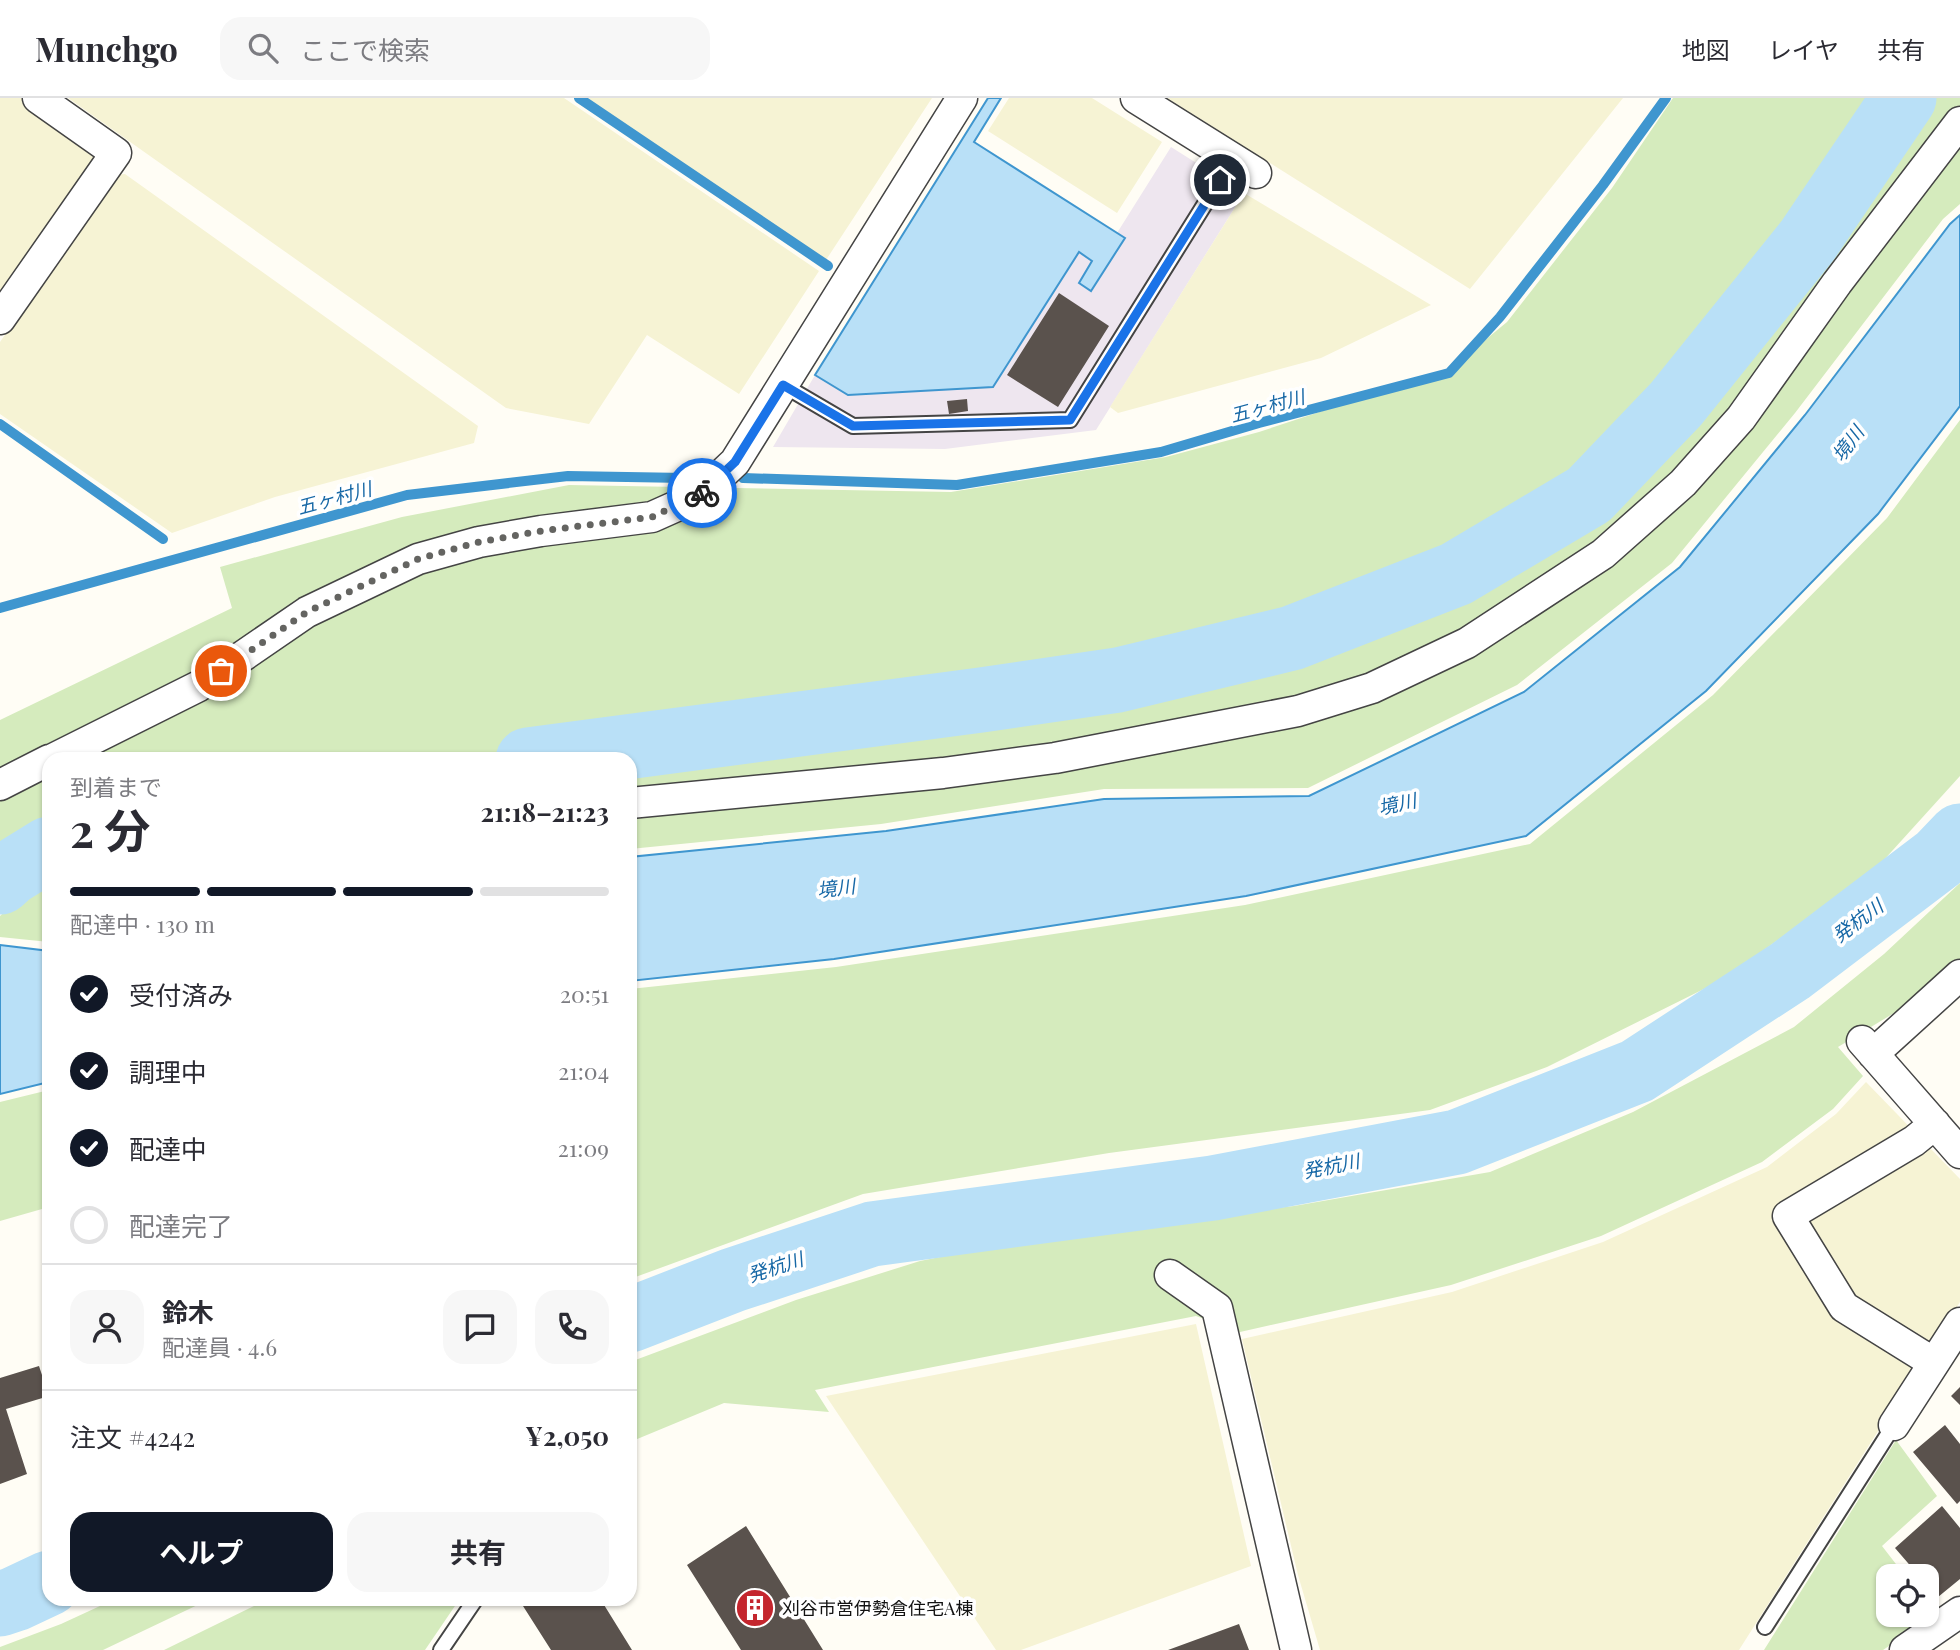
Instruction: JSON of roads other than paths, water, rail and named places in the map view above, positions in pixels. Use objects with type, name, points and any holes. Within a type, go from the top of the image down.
[{"type":"street","points":[[0,319],[116,153],[38,98]]},
{"type":"street","points":[[66,752],[199,686],[307,612],[418,559],[479,542],[652,517],[699,496],[735,462],[962,98]]},
{"type":"street","points":[[1136,98],[1245,166]]},
{"type":"street","points":[[637,802],[943,773],[1055,758],[1298,711],[1372,688],[1467,643],[1603,554],[1683,483],[1741,418],[1837,283],[1960,122]]},
{"type":"street","points":[[0,785],[42,764]]},
{"type":"street","points":[[1960,975],[1868,1047],[1960,1153]]},
{"type":"street","points":[[1934,1363],[1844,1307],[1788,1216],[1914,1141],[1935,1124]]},
{"type":"street","points":[[1170,1275],[1217,1308],[1297,1650]]},
{"type":"street","points":[[1894,1425],[1960,1323]]},
{"type":"street","points":[[1905,1650],[1960,1612]]},
{"type":"lane","points":[[783,385],[853,426],[1070,420],[1245,166]]},
{"type":"lane","points":[[1765,1627],[1894,1425]]},
{"type":"lane","points":[[442,1650],[471,1606]]},
{"type":"water","points":[[988,98],[1001,98],[974,142],[1125,238],[1091,291],[1079,283],[1092,261],[1079,252],[993,387],[848,395],[815,375]]},
{"type":"water","name":"境川","points":[[1960,215],[1960,406],[1878,514],[1706,691],[1526,836],[1246,896],[834,959],[637,980],[637,856],[886,831],[1104,799],[1309,796],[1524,692],[1680,567],[1805,415],[1950,224]]},
{"type":"water","points":[[13,858],[28,885],[0,909],[0,865]]},
{"type":"water","points":[[0,945],[42,950],[42,1084],[0,1094]]},
{"type":"waterway","points":[[579,98],[828,266]]},
{"type":"waterway","name":"五ヶ村川","points":[[743,478],[957,485],[1161,452],[1449,373],[1500,317],[1603,185],[1666,98]]},
{"type":"waterway","points":[[588,752],[1118,680],[1292,638],[1456,574],[1589,495],[1676,404],[1808,240],[1904,98]]},
{"type":"waterway","points":[[0,424],[163,539]]},
{"type":"waterway","name":"五ヶ村川","points":[[0,608],[407,495],[568,476],[686,478]]},
{"type":"waterway","name":"発杭川","points":[[637,1317],[733,1280],[872,1234],[1213,1188],[1457,1142],[1637,1071],[1790,971],[1939,858],[1960,836]]},
{"type":"waterway","points":[[0,882],[42,853]]},
{"type":"waterway","name":"発杭川","points":[[0,1604],[42,1586]]},
{"type":"place","name":"刈谷市営伊勢倉住宅A棟","points":[[755,1608]]}]
